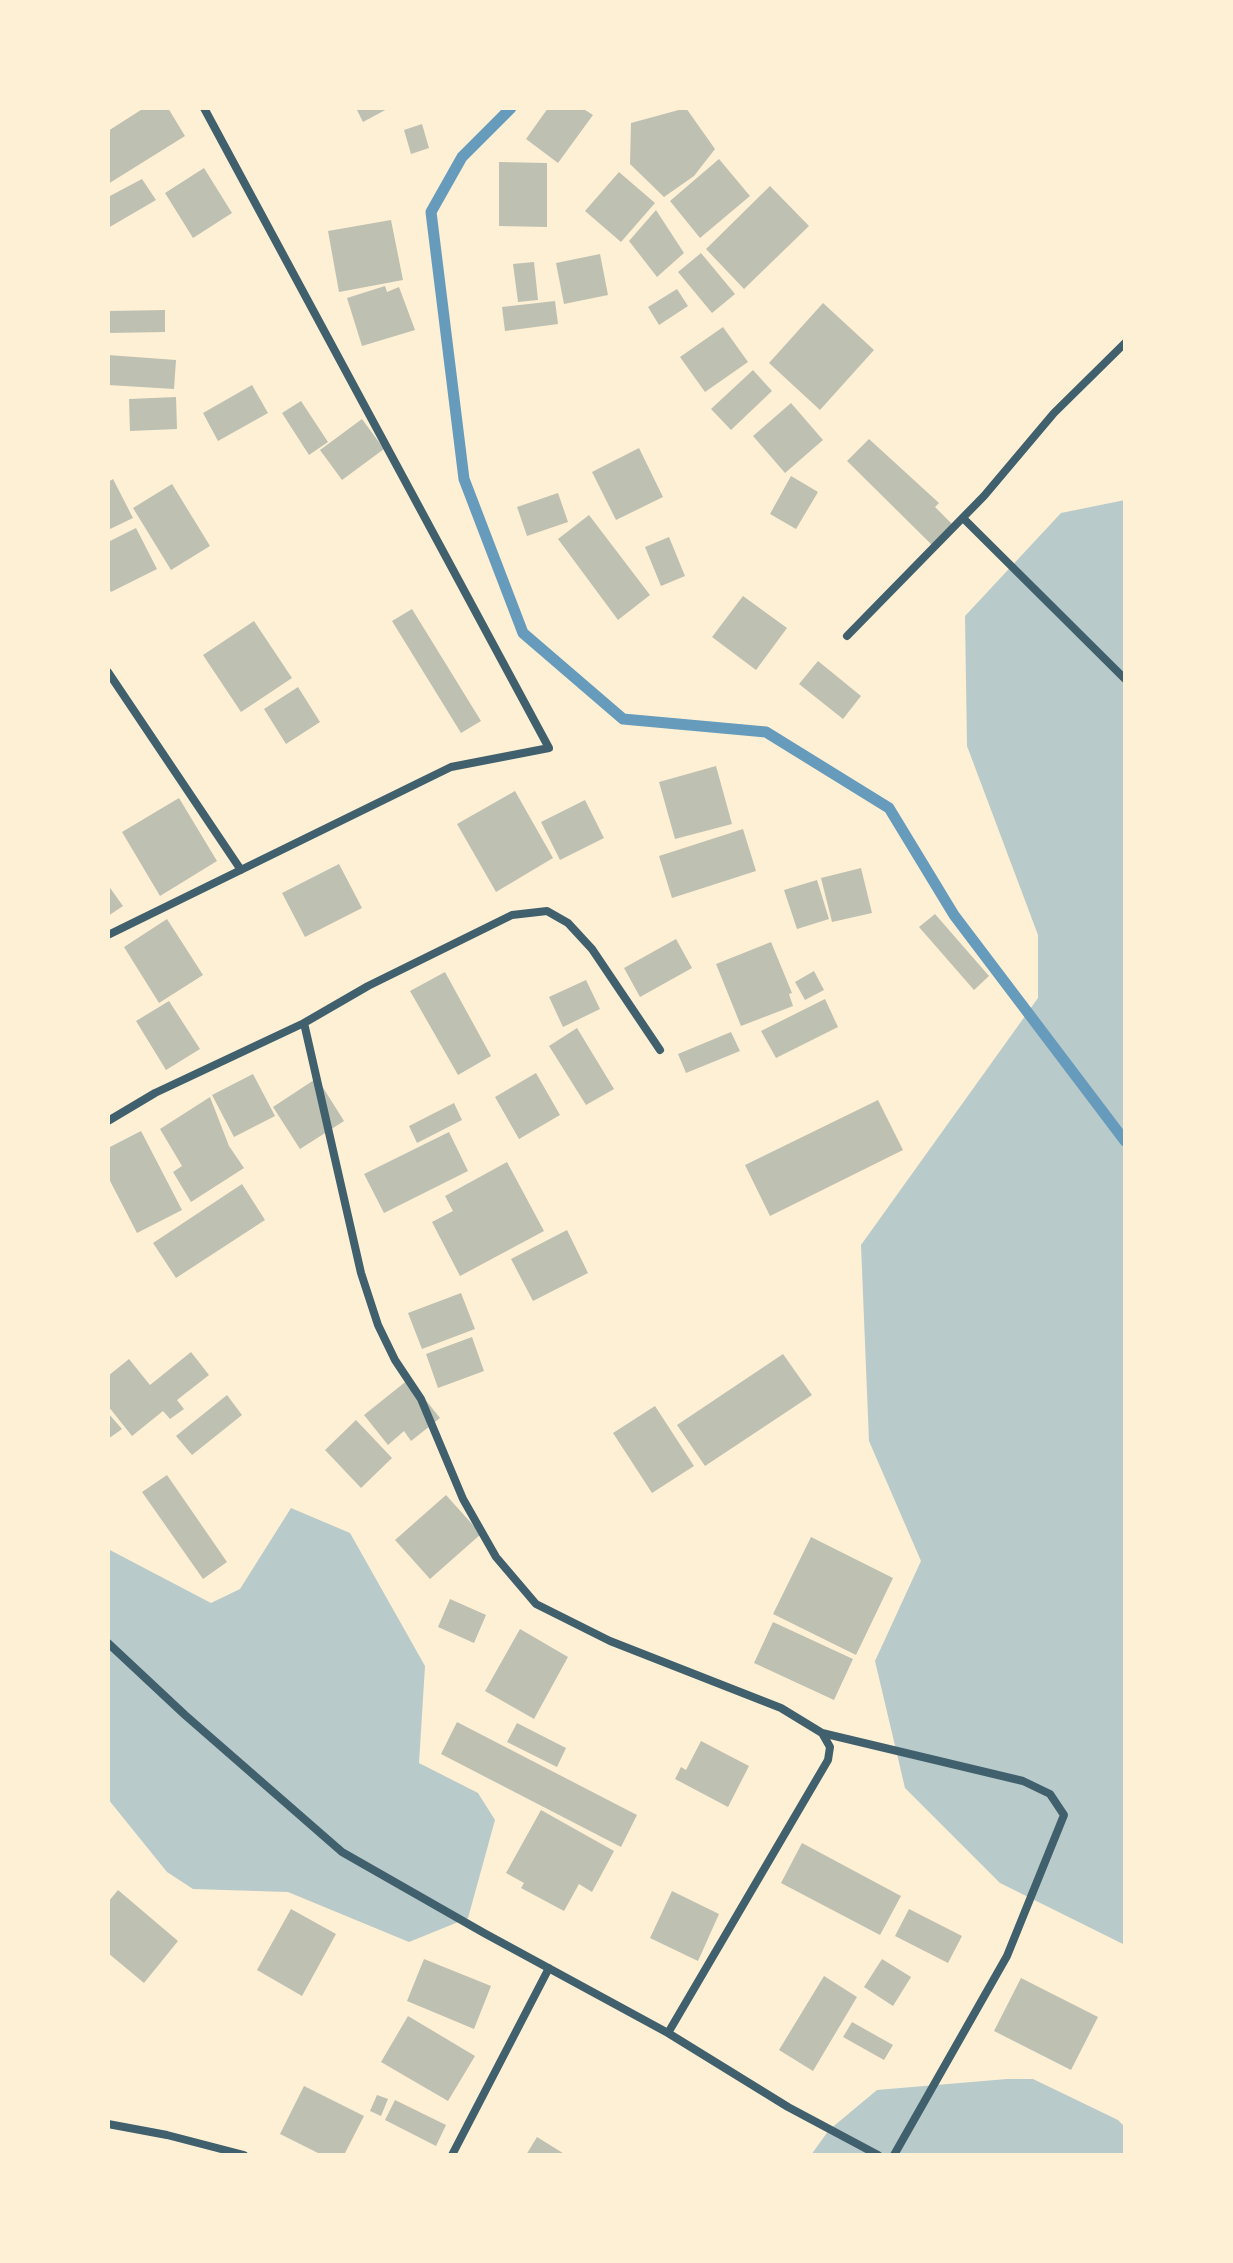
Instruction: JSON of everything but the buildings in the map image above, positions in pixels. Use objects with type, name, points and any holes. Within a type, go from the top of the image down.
[{"type":"street","points":[[108,935],[451,767],[549,748],[204,108]]},
{"type":"street","points":[[847,636],[963,518],[1054,413],[1125,343]]},
{"type":"street","points":[[963,518],[1125,679]]},
{"type":"street","points":[[108,672],[241,870]]},
{"type":"street","points":[[108,1121],[155,1093],[304,1023],[368,986],[512,915],[547,911],[568,923],[592,949],[660,1050]]},
{"type":"street","points":[[304,1023],[361,1273],[378,1325],[395,1360],[421,1399],[463,1499],[496,1557],[536,1604],[610,1641],[781,1708],[822,1733],[1023,1781],[1050,1794],[1064,1815],[1007,1956],[894,2155]]},
{"type":"street","points":[[108,1643],[185,1715],[342,1852],[668,2033],[788,2107],[878,2155]]},
{"type":"street","points":[[668,2033],[828,1760],[830,1747],[822,1733]]},
{"type":"street","points":[[452,2155],[549,1968]]},
{"type":"street","points":[[108,2124],[244,2155]]},
{"type":"shaded area","points":[[1125,500],[1125,1945],[1000,1883],[905,1788],[875,1661],[921,1561],[869,1441],[861,1245],[1038,998],[1038,935],[967,746],[965,616],[1061,513]]},
{"type":"shaded area","points":[[291,1508],[350,1533],[425,1666],[419,1763],[478,1793],[495,1820],[468,1918],[409,1942],[288,1892],[193,1889],[167,1872],[108,1799],[108,1549],[211,1603],[240,1589]]},
{"type":"shaded area","points":[[1033,2079],[1118,2120],[1125,2127],[1125,2155],[811,2155],[829,2130],[877,2090]]},
{"type":"waterway","points":[[511,108],[462,157],[431,212],[464,479],[523,633],[623,719],[766,732],[889,808],[954,915],[1125,1141]]}]
